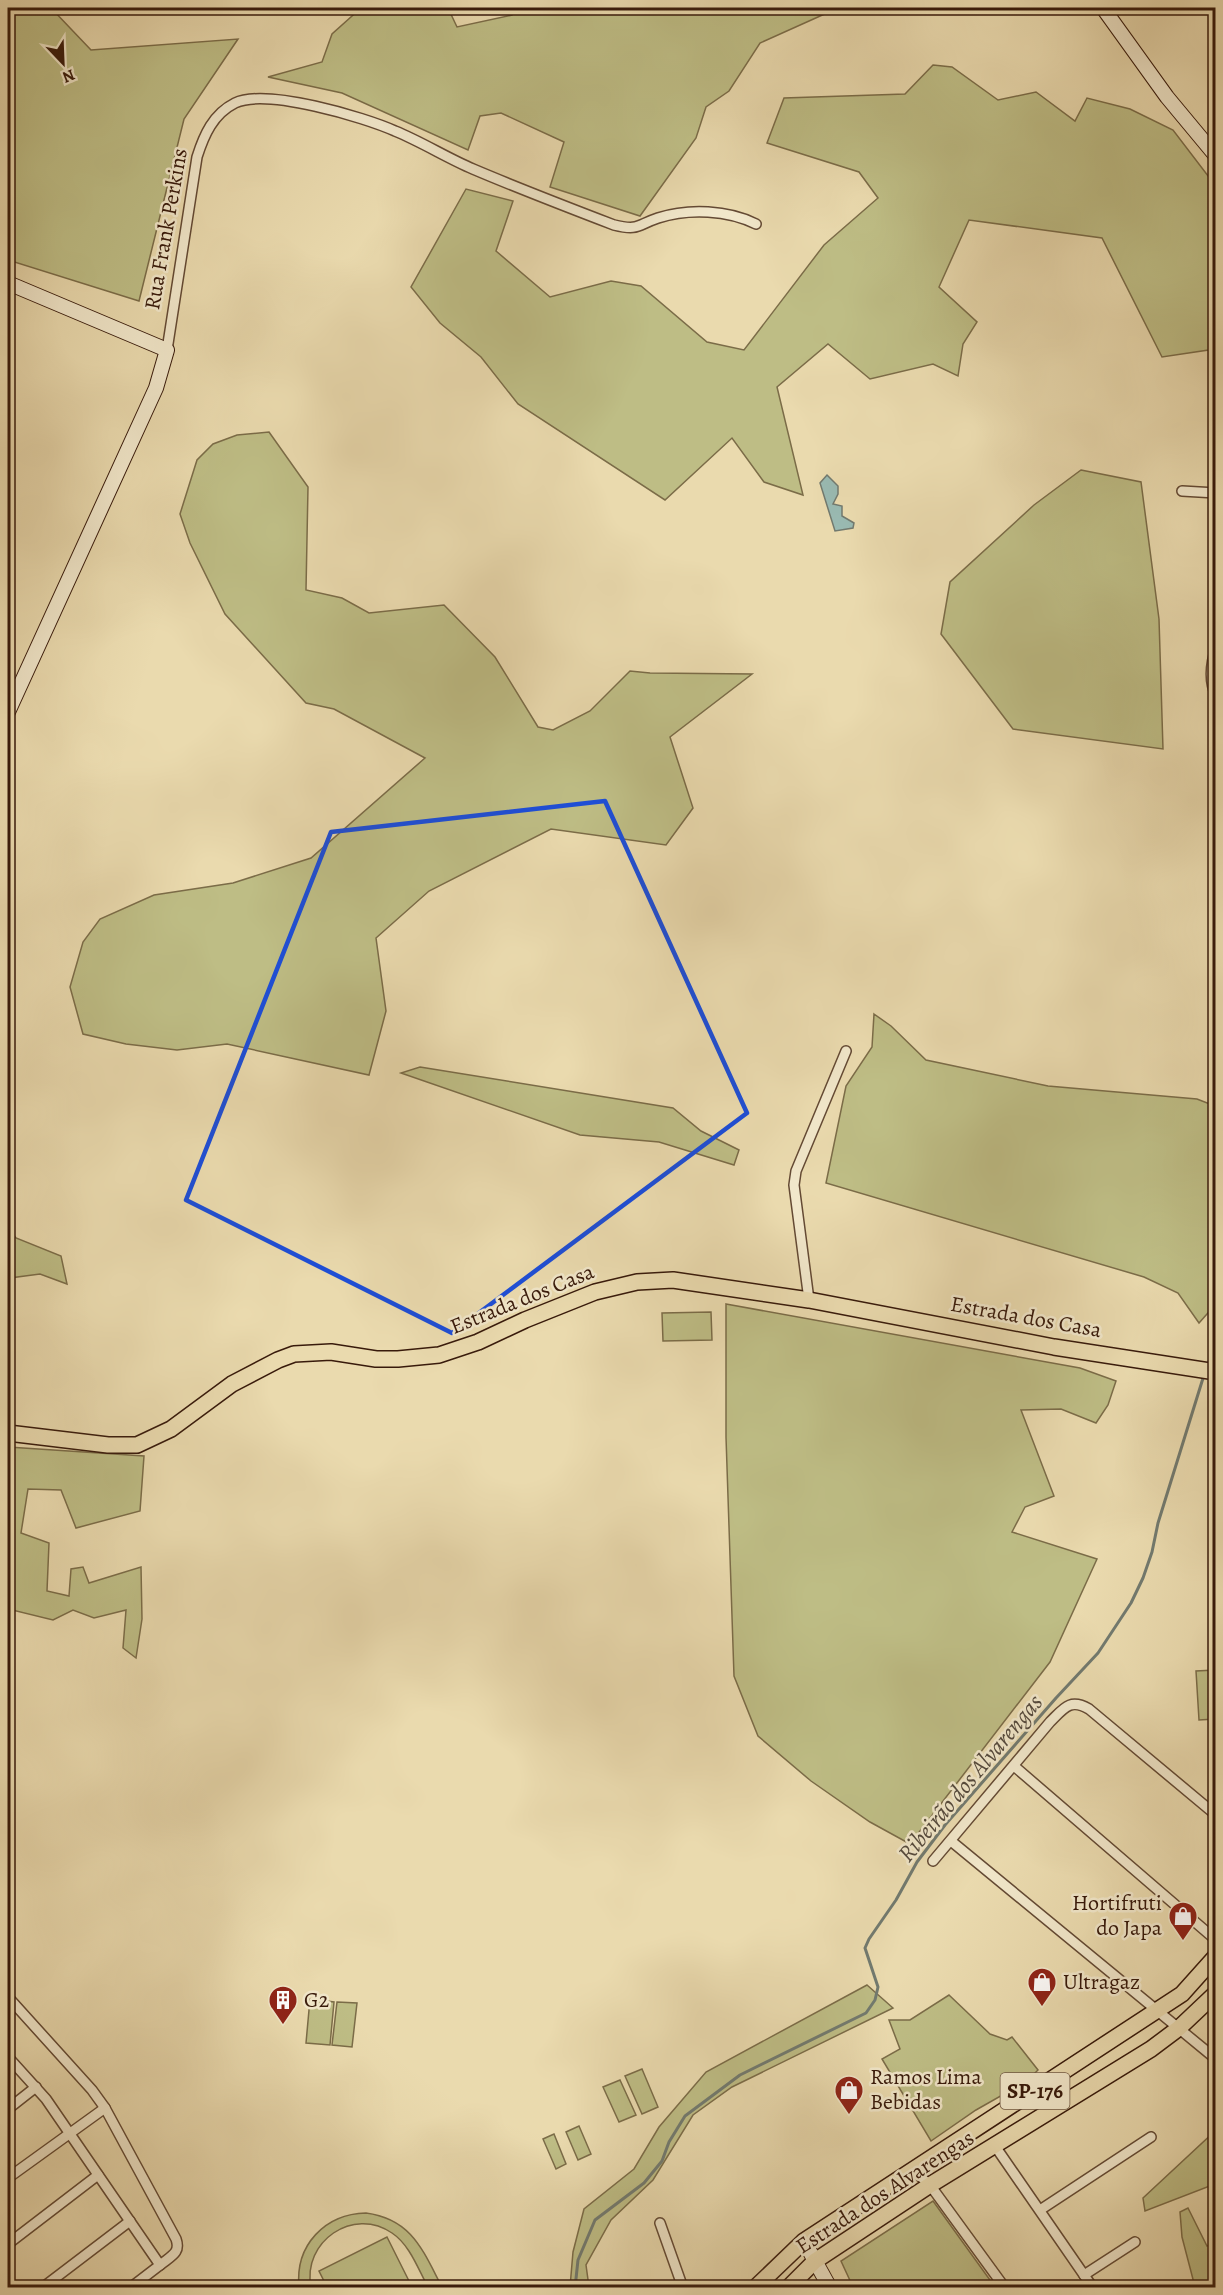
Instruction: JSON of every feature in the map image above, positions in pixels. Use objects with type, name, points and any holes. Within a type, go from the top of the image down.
[{"type":"main road","name":"Estrada dos Casa","points":[[8,1433],[118,1446],[137,1445],[171,1429],[232,1384],[294,1354],[331,1352],[376,1359],[439,1355],[478,1342],[568,1301],[610,1287],[638,1282],[673,1280],[809,1300],[1054,1347],[1215,1372]]},
{"type":"main road","name":"Estrada dos Alvarengas","points":[[755,2288],[804,2241],[1182,1994],[1215,1956]]},
{"type":"main road","name":"Estrada dos Alvarengas","points":[[788,2288],[814,2261],[930,2185],[1121,2068],[1179,2028],[1215,1993]]},
{"type":"street","points":[[1103,8],[1167,97],[1215,156]]},
{"type":"street","name":"Rua Frank Perkins","points":[[8,712],[152,398],[167,350],[197,157],[204,134],[214,119],[236,102],[279,100],[354,116],[394,130],[448,158],[494,178],[627,229],[643,226],[658,218],[687,213],[729,213],[756,224]]},
{"type":"street","points":[[8,283],[167,350]]},
{"type":"street","points":[[1182,491],[1215,493]]},
{"type":"street","points":[[1215,648],[1212,684],[1215,696]]},
{"type":"street","points":[[809,1300],[794,1185],[796,1171],[846,1052]]},
{"type":"street","points":[[933,1861],[1060,1712],[1066,1706],[1079,1703],[1215,1815]]},
{"type":"street","points":[[1014,1766],[1215,1940]]},
{"type":"street","points":[[951,1841],[1215,2059]]},
{"type":"street","points":[[8,1996],[92,2090],[105,2108],[176,2238],[177,2252],[130,2288]]},
{"type":"street","points":[[8,2057],[36,2087],[70,2133],[160,2265]]},
{"type":"street","points":[[8,2109],[36,2087]]},
{"type":"street","points":[[8,2178],[105,2108]]},
{"type":"street","points":[[1040,2210],[1151,2137]]},
{"type":"street","points":[[995,2146],[1093,2288]]},
{"type":"street","points":[[913,2170],[930,2185],[1005,2288]]},
{"type":"street","points":[[8,2244],[98,2175]]},
{"type":"street","points":[[42,2288],[130,2221]]},
{"type":"street","points":[[660,2223],[683,2288]]},
{"type":"street","points":[[804,2241],[830,2288]]},
{"type":"street","points":[[1084,2275],[1135,2242]]},
{"type":"street","points":[[1205,2288],[1215,2283]]},
{"type":"highlighted area","points":[[605,801],[747,1113],[452,1333],[186,1200],[331,832]]},
{"type":"shaded area","points":[[8,8],[51,8],[91,50],[238,39],[184,119],[139,301],[8,260]]},
{"type":"shaded area","points":[[361,8],[448,8],[457,27],[512,15],[514,8],[838,8],[760,43],[729,91],[706,107],[696,138],[640,216],[550,187],[564,142],[501,113],[480,116],[468,150],[342,93],[268,77],[322,62],[332,34]]},
{"type":"shaded area","points":[[933,65],[952,67],[998,100],[1036,92],[1075,121],[1087,98],[1130,109],[1173,130],[1215,185],[1215,349],[1162,357],[1102,238],[969,220],[939,287],[977,322],[963,344],[958,376],[933,364],[870,379],[828,344],[777,387],[803,495],[764,482],[732,438],[665,500],[518,404],[481,357],[440,323],[411,287],[466,189],[513,201],[496,251],[550,297],[611,281],[641,286],[707,342],[744,350],[824,245],[878,198],[859,172],[767,143],[784,98],[905,94]]},
{"type":"shaded area","points":[[269,432],[308,487],[306,590],[342,598],[369,613],[444,605],[495,657],[538,727],[553,730],[590,711],[630,671],[752,674],[670,737],[693,808],[666,845],[551,829],[429,891],[376,938],[386,1011],[369,1075],[227,1044],[177,1050],[126,1044],[83,1034],[70,987],[83,942],[100,919],[154,895],[233,883],[311,858],[425,758],[334,709],[306,703],[225,614],[190,543],[180,514],[197,460],[213,444],[237,435]]},
{"type":"shaded area","points":[[1081,470],[1141,482],[1159,619],[1163,749],[1013,729],[941,634],[950,582],[1034,505]]},
{"type":"shaded area","points":[[874,1014],[891,1026],[926,1060],[1048,1086],[1197,1099],[1215,1106],[1215,1305],[1199,1323],[1178,1293],[1144,1277],[826,1183],[846,1086],[872,1047]]},
{"type":"shaded area","points":[[420,1067],[673,1108],[701,1131],[739,1150],[734,1165],[659,1142],[580,1135],[401,1073]]},
{"type":"shaded area","points":[[8,1227],[16,1238],[61,1256],[67,1284],[40,1274],[10,1278],[8,1288]]},
{"type":"shaded area","points":[[726,1304],[1080,1368],[1116,1381],[1108,1405],[1096,1423],[1061,1409],[1021,1410],[1054,1496],[1025,1507],[1012,1532],[1097,1559],[1050,1662],[910,1844],[870,1822],[811,1781],[758,1736],[734,1676],[726,1437]]},
{"type":"shaded area","points":[[711,1312],[712,1340],[663,1341],[662,1313]]},
{"type":"shaded area","points":[[8,1447],[144,1456],[140,1511],[76,1528],[61,1490],[28,1489],[21,1533],[49,1543],[47,1591],[69,1596],[71,1569],[83,1567],[89,1583],[141,1567],[142,1619],[136,1658],[123,1648],[126,1610],[94,1618],[73,1610],[53,1620],[8,1609]]},
{"type":"shaded area","points":[[1215,1670],[1215,1719],[1199,1720],[1196,1671]]},
{"type":"shaded area","points":[[867,1985],[893,2008],[732,2087],[693,2115],[653,2180],[611,2220],[586,2265],[589,2287],[570,2287],[573,2252],[584,2209],[634,2169],[659,2127],[706,2072]]},
{"type":"shaded area","points":[[949,1995],[990,2034],[1007,2040],[1012,2037],[1038,2070],[1027,2081],[976,2110],[931,2141],[882,2059],[900,2049],[889,2020],[910,2020]]},
{"type":"shaded area","points":[[310,1999],[334,2002],[330,2045],[306,2043]]},
{"type":"shaded area","points":[[337,2002],[357,2003],[352,2047],[332,2045]]},
{"type":"shaded area","points":[[642,2069],[658,2107],[642,2114],[625,2076]]},
{"type":"shaded area","points":[[620,2080],[636,2115],[619,2122],[603,2087]]},
{"type":"shaded area","points":[[579,2126],[591,2154],[578,2160],[566,2132]]},
{"type":"shaded area","points":[[1215,2131],[1215,2184],[1145,2211],[1143,2198]]},
{"type":"shaded area","points":[[554,2134],[566,2164],[556,2169],[543,2139]]},
{"type":"shaded area","points":[[933,2201],[995,2287],[853,2287],[841,2261]]},
{"type":"shaded area","points":[[1188,2208],[1207,2246],[1215,2243],[1215,2278],[1195,2287],[1182,2237],[1180,2212]]},
{"type":"shaded area","points":[[366,2213],[382,2216],[405,2230],[422,2249],[442,2287],[428,2287],[409,2251],[392,2233],[377,2226],[362,2224],[347,2226],[322,2243],[314,2256],[310,2271],[311,2287],[299,2287],[302,2258],[316,2235],[338,2219]]},
{"type":"shaded area","points":[[387,2237],[412,2287],[327,2287],[319,2271]]},
{"type":"water","points":[[827,475],[838,486],[838,494],[833,504],[842,506],[842,516],[854,523],[853,528],[835,531],[820,483]]},
{"type":"waterway","name":"Ribeirão dos Alvarengas","points":[[1207,1366],[1216,1345]]},
{"type":"waterway","name":"Ribeirão dos Alvarengas","points":[[575,2288],[578,2260],[595,2220],[644,2183],[662,2161],[669,2142],[685,2116],[740,2075],[866,2013],[875,2000],[878,1987],[865,1948],[917,1862],[945,1825],[1098,1653],[1131,1603],[1152,1552],[1158,1523],[1204,1375]]},
{"type":"place","name":"Hortifruti do Japa","points":[[1183,1942]]},
{"type":"place","name":"Ultragaz","points":[[1042,2008]]},
{"type":"place","name":"G2","points":[[283,2026]]},
{"type":"place","name":"Ramos Lima Bebidas","points":[[849,2116]]}]
